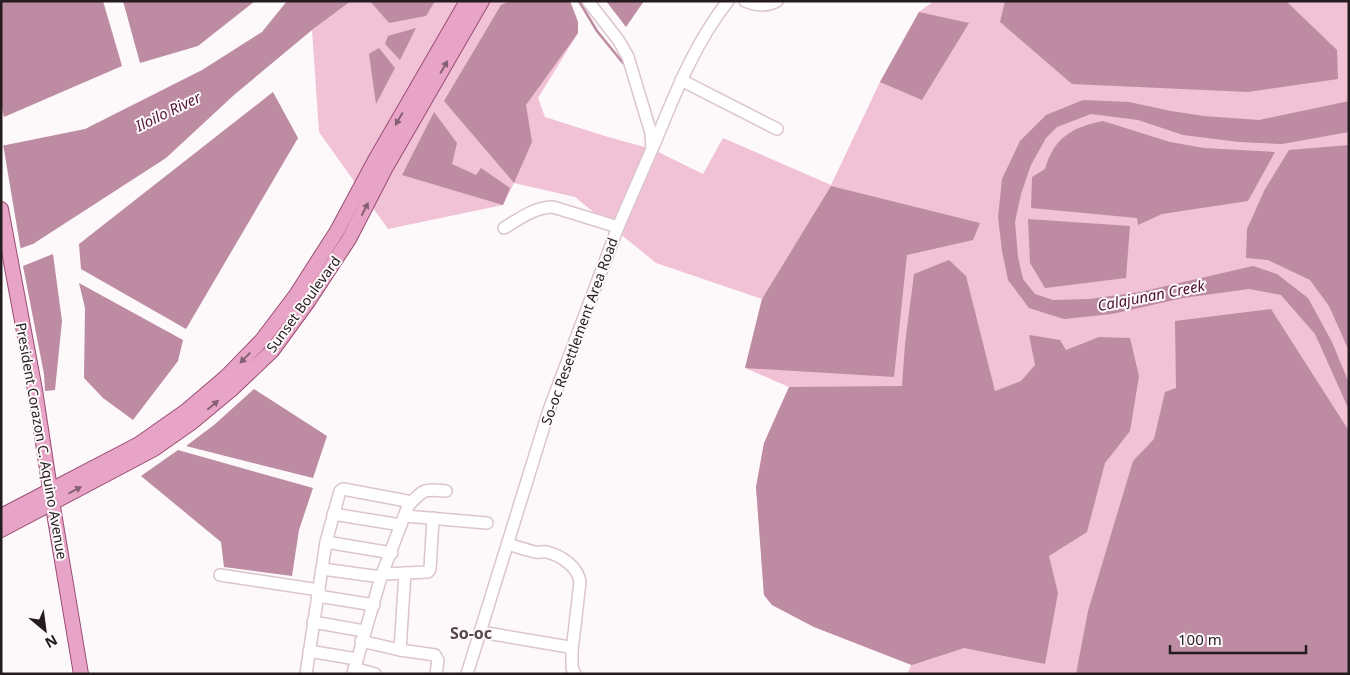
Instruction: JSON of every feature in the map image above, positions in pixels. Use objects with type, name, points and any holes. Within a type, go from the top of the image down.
[{"type":"main road","name":"Sunset Boulevard","points":[[343,235],[374,162],[467,1]]},
{"type":"main road","name":"Sunset Boulevard","points":[[1,530],[51,496],[139,444],[186,411],[227,376],[262,340],[343,235],[385,169],[482,1]]},
{"type":"main road","name":"President Corazon C. Aquino Avenue","points":[[1,209],[35,390],[81,674]]},
{"type":"main road","name":"Sunset Boulevard","points":[[1,516],[51,496]]},
{"type":"street","points":[[588,1],[628,57],[651,133],[652,149]]},
{"type":"street","name":"So-oc Resettlement Area Road","points":[[467,674],[549,410],[618,226],[681,80],[715,17],[728,1]]},
{"type":"street","points":[[745,1],[761,6],[777,1]]},
{"type":"street","points":[[681,80],[778,129]]},
{"type":"street","points":[[504,228],[522,216],[546,207],[553,207],[618,226]]},
{"type":"street","points":[[306,674],[326,542],[340,491],[343,488],[408,501],[405,516],[392,553],[382,575],[354,667]]},
{"type":"street","points":[[405,516],[423,491],[446,490]]},
{"type":"street","points":[[334,514],[405,516],[487,523]]},
{"type":"street","points":[[322,569],[382,575],[426,572],[429,570],[433,518]]},
{"type":"street","points":[[326,542],[392,553]]},
{"type":"street","points":[[508,544],[537,552],[546,552],[562,558],[572,565],[579,576],[580,582],[572,650],[572,668],[575,674]]},
{"type":"street","points":[[400,650],[405,573]]},
{"type":"street","points":[[220,575],[374,605]]},
{"type":"street","points":[[313,622],[363,636],[400,650],[435,655],[438,660],[436,674]]},
{"type":"street","points":[[481,632],[569,647],[572,650]]},
{"type":"street","points":[[309,651],[375,674]]},
{"type":"shaded area","points":[[351,1],[570,1],[578,22],[578,33],[538,98],[545,117],[652,149],[703,174],[723,138],[831,185],[880,82],[919,12],[934,1],[1349,1],[1349,674],[907,674],[911,665],[814,627],[772,605],[764,595],[756,487],[764,443],[789,387],[745,368],[762,299],[656,263],[575,197],[514,183],[503,205],[388,229],[319,132],[312,30]]},
{"type":"water","points":[[1,1],[103,1],[122,66],[4,117],[1,105]]},
{"type":"water","points":[[123,1],[255,1],[198,46],[140,63]]},
{"type":"water","name":"Iloilo River","points":[[287,1],[351,1],[312,30],[234,95],[166,158],[33,244],[1,255],[1,146],[85,129],[202,70],[262,32]]},
{"type":"water","points":[[370,1],[435,1],[426,16],[389,23]]},
{"type":"water","points":[[510,1],[570,1],[578,22],[578,33],[526,105],[532,142],[514,183],[444,101],[501,5]]},
{"type":"water","points":[[606,1],[644,1],[626,27]]},
{"type":"water","points":[[1005,1],[1286,1],[1337,50],[1338,79],[1248,92],[1072,84],[1000,22]]},
{"type":"water","points":[[919,12],[969,23],[922,100],[880,82]]},
{"type":"water","points":[[416,28],[400,60],[385,44],[388,36]]},
{"type":"water","points":[[379,48],[395,68],[376,104],[369,54]]},
{"type":"water","points":[[273,92],[298,138],[186,329],[81,269],[79,244]]},
{"type":"water","name":"Calajunan Creek","points":[[1083,100],[1129,102],[1204,116],[1259,120],[1349,101],[1349,132],[1282,144],[1239,142],[1183,135],[1138,120],[1091,114],[1057,127],[1046,138],[1031,165],[1021,194],[1015,222],[1018,257],[1023,279],[1035,294],[1053,300],[1089,299],[1140,292],[1253,266],[1277,274],[1308,298],[1332,342],[1349,383],[1349,410],[1315,334],[1281,295],[1249,289],[1183,298],[1112,314],[1064,319],[1029,308],[1008,280],[998,217],[1002,179],[1020,141],[1046,115]]},
{"type":"water","points":[[434,112],[457,143],[452,164],[476,175],[481,168],[510,188],[503,205],[402,175]]},
{"type":"water","points":[[1103,121],[1170,142],[1204,148],[1275,152],[1248,201],[1162,214],[1138,225],[1137,218],[1031,208],[1032,177],[1045,169],[1049,158],[1059,142],[1073,131]]},
{"type":"water","points":[[1349,145],[1349,351],[1329,306],[1310,280],[1268,260],[1246,258],[1247,229],[1265,189],[1289,150]]},
{"type":"water","points":[[831,186],[980,223],[973,240],[907,255],[894,377],[745,368],[762,299]]},
{"type":"water","points":[[1028,219],[1130,226],[1126,278],[1045,288],[1030,263]]},
{"type":"water","points":[[53,254],[62,321],[55,390],[45,391],[44,374],[23,266]]},
{"type":"water","points":[[949,260],[966,276],[995,391],[1021,381],[1035,365],[1029,335],[1060,340],[1066,350],[1099,337],[1130,338],[1139,376],[1130,431],[1105,463],[1087,532],[1049,556],[1058,593],[1045,664],[964,648],[912,665],[814,627],[772,605],[764,595],[756,487],[764,443],[789,387],[902,386],[914,274]]},
{"type":"water","points":[[79,283],[183,340],[178,361],[133,420],[103,398],[84,378],[85,308]]},
{"type":"water","points":[[1271,309],[1349,431],[1349,674],[1076,674],[1088,611],[1133,461],[1154,439],[1165,392],[1176,388],[1175,321]]},
{"type":"water","points":[[254,389],[327,436],[313,478],[186,446],[214,425]]},
{"type":"water","points":[[178,450],[313,488],[299,530],[292,576],[224,567],[221,542],[141,476]]},
{"type":"pier","points":[[1,144],[3,144],[21,251],[1,257]]},
{"type":"waterway","points":[[579,1],[597,31],[623,63]]},
{"type":"district","name":"So-oc","points":[[471,633]]}]
